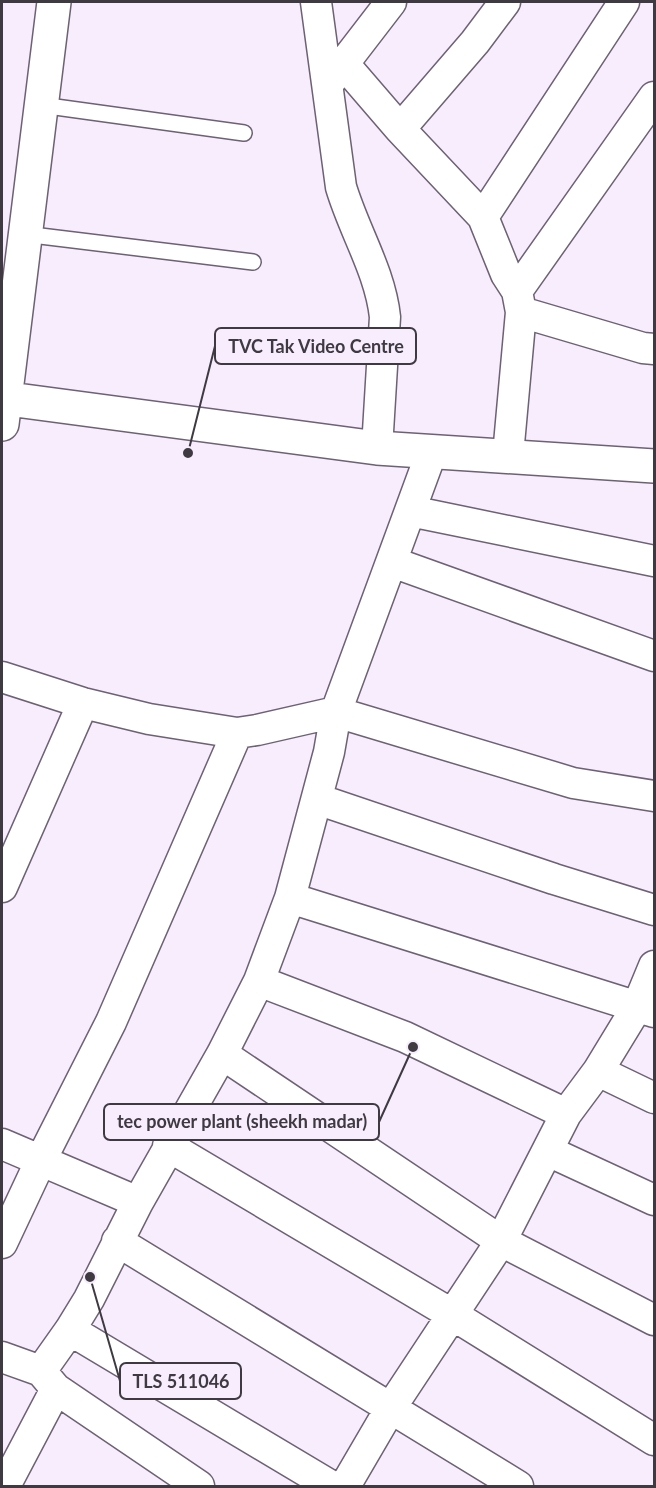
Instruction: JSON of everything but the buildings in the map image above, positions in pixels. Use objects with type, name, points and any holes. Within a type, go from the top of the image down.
[{"type":"street","points":[[54,2],[2,407],[377,448],[654,466]]},
{"type":"street","points":[[335,74],[391,2]]},
{"type":"street","points":[[400,129],[475,42],[505,2]]},
{"type":"street","points":[[483,217],[624,2]]},
{"type":"street","points":[[320,7],[335,74],[341,187],[349,215],[368,255],[383,295],[385,316],[377,448]]},
{"type":"street","points":[[335,74],[400,129],[483,217],[519,301],[643,348],[654,349]]},
{"type":"street","points":[[508,455],[519,301],[654,97]]},
{"type":"street","points":[[5,1486],[70,1330],[89,1299],[168,1146],[222,1054],[259,981],[290,898],[330,752],[336,712],[432,451]]},
{"type":"street","points":[[410,511],[654,561]]},
{"type":"street","points":[[392,562],[654,656]]},
{"type":"street","points":[[2,677],[83,703],[149,719],[237,733],[336,712],[573,783],[654,796]]},
{"type":"street","points":[[2,887],[83,703]]},
{"type":"street","points":[[2,1243],[111,1022],[237,733]]},
{"type":"street","points":[[317,799],[554,879],[654,910]]},
{"type":"street","points":[[290,898],[646,1009]]},
{"type":"street","points":[[345,1486],[390,1409],[501,1241],[566,1114],[646,1009],[654,966]]},
{"type":"street","points":[[259,981],[405,1037],[566,1114]]},
{"type":"street","points":[[222,1054],[501,1241],[654,1320]]},
{"type":"street","points":[[598,1071],[654,1098]]},
{"type":"street","points":[[2,1143],[138,1202]]},
{"type":"street","points":[[168,1146],[453,1316],[654,1440]]},
{"type":"street","points":[[548,1151],[654,1200]]},
{"type":"street","points":[[117,1241],[518,1486]]},
{"type":"street","points":[[70,1330],[331,1486]]},
{"type":"street","points":[[2,1357],[48,1380],[198,1486]]},
{"type":"lane","points":[[41,105],[244,133]]},
{"type":"lane","points":[[24,234],[253,262]]},
{"type":"place","name":"TVC Tak Video Centre","points":[[188,453]]},
{"type":"place","name":"tec power plant (sheekh madar)","points":[[413,1047]]},
{"type":"place","name":"TLS 511046","points":[[90,1277]]}]
